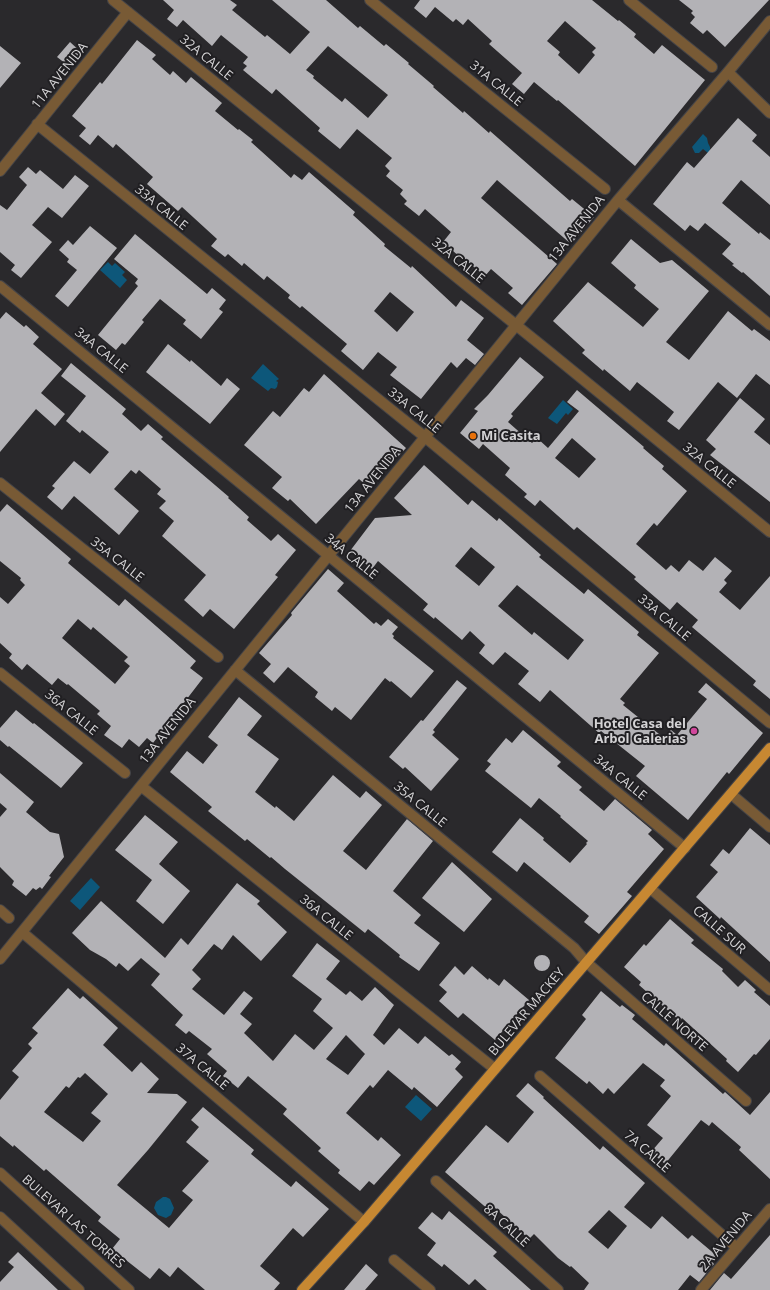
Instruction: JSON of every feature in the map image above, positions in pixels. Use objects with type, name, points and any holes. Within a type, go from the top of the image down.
[{"type":"main road","name":"BULEVAR MACKEY","points":[[302,1290],[364,1222],[586,962],[651,889],[770,748]]},
{"type":"street","points":[[113,0],[128,12]]},
{"type":"street","name":"31A CALLE","points":[[370,0],[606,189]]},
{"type":"street","points":[[629,0],[712,67]]},
{"type":"street","name":"11A AVENIDA","points":[[0,170],[128,12]]},
{"type":"street","name":"32A CALLE","points":[[128,12],[770,532]]},
{"type":"street","name":"13A AVENIDA","points":[[0,959],[618,200],[770,21]]},
{"type":"street","points":[[728,72],[770,113]]},
{"type":"street","name":"33A CALLE","points":[[38,124],[425,436],[770,723]]},
{"type":"street","points":[[618,200],[770,325]]},
{"type":"street","name":"34A CALLE","points":[[0,286],[685,848]]},
{"type":"street","name":"35A CALLE","points":[[0,483],[218,657]]},
{"type":"street","name":"35A CALLE","points":[[235,670],[574,948],[586,962]]},
{"type":"street","name":"36A CALLE","points":[[0,673],[125,773]]},
{"type":"street","name":"36A CALLE","points":[[141,786],[495,1070]]},
{"type":"street","points":[[731,794],[770,828]]},
{"type":"street","name":"CALLE SUR","points":[[651,889],[770,990]]},
{"type":"street","points":[[0,910],[9,918]]},
{"type":"street","name":"37A CALLE","points":[[22,932],[364,1222]]},
{"type":"street","name":"CALLE NORTE","points":[[586,962],[746,1101]]},
{"type":"street","name":"7A CALLE","points":[[540,1076],[737,1248]]},
{"type":"street","name":"BULEVAR LAS TORRES","points":[[0,1173],[129,1290]]},
{"type":"street","name":"8A CALLE","points":[[436,1181],[558,1290]]},
{"type":"street","name":"2A AVENIDA","points":[[701,1290],[770,1209]]},
{"type":"street","points":[[0,1217],[79,1290]]},
{"type":"street","points":[[394,1260],[430,1290]]},
{"type":"water","points":[[703,134],[707,138],[710,150],[708,153],[703,149],[699,153],[695,153],[692,147]]},
{"type":"water","points":[[108,262],[112,266],[115,263],[125,272],[122,275],[127,280],[120,288],[100,270]]},
{"type":"water","points":[[263,364],[279,379],[276,381],[278,382],[275,389],[271,388],[268,391],[251,378]]},
{"type":"water","points":[[563,400],[573,409],[568,415],[566,413],[557,424],[548,418]]},
{"type":"water","points":[[91,878],[100,887],[80,910],[70,901]]},
{"type":"water","points":[[416,1095],[432,1109],[421,1121],[405,1107]]},
{"type":"water","points":[[163,1197],[170,1199],[174,1208],[171,1215],[166,1218],[158,1215],[154,1208],[156,1202]]},
{"type":"building","points":[[163,0],[230,0],[237,5],[232,10],[265,37],[267,35],[290,54],[310,32],[272,0],[326,0],[358,28],[360,26],[384,46],[386,44],[463,113],[464,111],[489,133],[490,131],[570,201],[572,199],[594,217],[571,244],[497,180],[481,198],[557,264],[522,305],[508,293],[513,288],[491,269],[485,276],[463,258],[462,259],[443,242],[451,232],[425,209],[419,216],[404,204],[407,201],[400,194],[403,190],[386,176],[390,171],[385,166],[392,158],[357,129],[340,149],[318,131],[320,128],[276,89],[272,94],[243,70],[247,66],[243,63],[248,57],[221,35],[212,46],[183,20],[177,27],[167,19],[174,10]],"holes":[[[328,46],[388,95],[368,118],[345,98],[342,102],[313,78],[314,76],[306,70]]]},
{"type":"building","points":[[420,0],[592,0],[636,34],[634,37],[654,54],[662,45],[705,80],[635,166],[558,100],[557,101],[534,82],[524,94],[512,84],[522,73],[489,44],[492,41],[468,19],[463,25],[456,19],[453,22],[435,7],[426,18],[414,8]],"holes":[[[565,21],[596,48],[592,52],[595,55],[579,74],[558,55],[560,52],[547,41]]]},
{"type":"building","points":[[679,0],[769,0],[725,47],[707,30],[703,34],[690,23],[695,17],[691,13],[693,11]]},
{"type":"building","points":[[137,40],[156,55],[152,59],[170,75],[173,71],[186,83],[191,77],[222,103],[215,111],[253,140],[251,142],[291,178],[294,174],[302,180],[309,172],[355,212],[353,215],[385,244],[384,246],[411,268],[412,266],[456,307],[461,300],[484,318],[467,340],[484,354],[475,365],[466,358],[457,368],[451,362],[421,399],[390,375],[397,367],[378,352],[363,370],[341,351],[347,344],[302,306],[300,308],[288,298],[290,295],[267,276],[264,280],[244,263],[242,266],[228,254],[225,257],[211,246],[217,239],[182,207],[178,211],[147,184],[153,177],[116,144],[113,148],[98,135],[90,145],[79,136],[86,128],[72,116],[100,82],[102,84]],"holes":[[[390,292],[414,312],[397,332],[374,311]]]},
{"type":"building","points":[[70,42],[82,53],[70,67],[57,57]]},
{"type":"building","points":[[0,46],[21,63],[0,88]]},
{"type":"building","points":[[738,118],[757,135],[752,141],[770,157],[770,205],[741,180],[722,203],[759,234],[760,232],[770,240],[770,296],[743,272],[742,273],[732,265],[734,264],[722,254],[731,244],[705,223],[698,231],[690,225],[685,231],[653,204],[687,162],[694,168]]},
{"type":"building","points":[[28,167],[36,174],[40,170],[63,189],[75,175],[89,186],[62,218],[48,207],[32,225],[52,242],[21,278],[11,270],[15,265],[0,252],[0,205],[7,210],[27,185],[19,177]]},
{"type":"building","points":[[90,226],[117,248],[68,307],[55,296],[77,270],[67,262],[69,259],[59,250],[68,240],[73,245]]},
{"type":"building","points":[[135,234],[207,294],[212,288],[226,300],[219,309],[223,312],[201,339],[183,324],[186,320],[160,299],[142,320],[144,322],[125,345],[122,343],[116,350],[98,335],[138,286],[135,283],[138,279],[114,259]]},
{"type":"building","points":[[631,239],[660,263],[672,260],[709,291],[666,342],[689,360],[728,311],[752,331],[754,329],[770,341],[770,385],[756,374],[737,398],[718,382],[679,430],[667,421],[674,412],[637,382],[630,391],[582,353],[585,350],[553,321],[588,282],[643,327],[659,309],[634,288],[636,285],[611,263]]},
{"type":"building","points":[[6,312],[24,327],[26,325],[39,337],[33,344],[62,369],[41,393],[65,414],[55,426],[36,409],[0,452],[0,319]]},
{"type":"building","points":[[168,344],[190,362],[191,360],[221,386],[227,378],[240,389],[210,424],[146,372]]},
{"type":"building","points":[[520,357],[544,377],[511,414],[513,416],[508,422],[532,443],[537,438],[548,448],[579,411],[567,402],[577,390],[644,447],[643,448],[664,466],[662,469],[687,491],[657,526],[654,523],[636,544],[666,570],[671,565],[679,572],[689,560],[703,571],[715,557],[732,571],[724,580],[727,583],[719,592],[740,610],[770,576],[770,699],[753,685],[756,681],[692,627],[698,620],[677,602],[670,610],[634,579],[636,577],[577,527],[574,530],[540,500],[535,506],[524,497],[527,494],[505,475],[510,468],[483,444],[479,449],[460,433],[478,411],[474,409],[488,395]],"holes":[[[572,438],[596,459],[579,478],[555,458]]]},
{"type":"building","points":[[71,363],[126,409],[122,414],[141,431],[148,424],[163,437],[161,439],[229,497],[228,498],[249,517],[247,520],[271,541],[278,534],[296,550],[275,575],[278,577],[234,629],[210,609],[203,617],[184,600],[206,575],[162,536],[174,521],[159,508],[166,501],[157,494],[161,489],[139,470],[136,474],[131,470],[114,489],[139,511],[119,535],[74,496],[62,510],[47,497],[55,488],[52,486],[74,461],[90,474],[109,452],[82,430],[80,433],[66,421],[86,396],[61,376]]},
{"type":"building","points":[[324,374],[406,448],[389,466],[387,464],[367,486],[359,479],[316,524],[290,499],[288,501],[272,488],[282,477],[244,445],[273,411],[280,417],[304,388],[309,392]]},
{"type":"building","points":[[740,398],[765,419],[754,432],[770,445],[770,502],[710,455],[716,449],[706,440]]},
{"type":"building","points":[[424,465],[468,505],[472,500],[497,521],[499,518],[541,555],[539,557],[584,594],[588,589],[639,632],[637,635],[659,653],[620,699],[625,703],[623,705],[664,738],[671,730],[677,735],[707,699],[698,692],[706,683],[763,733],[729,774],[727,772],[688,820],[636,776],[645,766],[601,731],[599,733],[550,690],[540,702],[518,684],[529,671],[505,652],[493,665],[479,653],[485,645],[470,631],[462,640],[435,617],[434,619],[423,610],[428,604],[378,561],[372,569],[350,551],[375,518],[412,515],[394,498]],"holes":[[[471,547],[495,567],[479,586],[455,566]],[[517,585],[584,640],[568,660],[534,632],[532,635],[498,606]]]},
{"type":"building","points":[[7,504],[71,559],[68,563],[119,606],[125,599],[196,661],[190,668],[203,678],[153,743],[147,738],[139,747],[129,739],[122,748],[104,735],[111,726],[97,714],[100,711],[68,684],[67,685],[58,678],[52,685],[27,664],[22,670],[9,658],[12,654],[0,643],[0,597],[8,604],[25,585],[20,580],[21,578],[0,561],[0,512]],"holes":[[[78,619],[91,630],[93,627],[128,657],[124,661],[130,666],[115,684],[62,638]]]},
{"type":"building","points":[[328,569],[344,583],[337,591],[374,624],[376,622],[381,626],[388,619],[398,627],[392,634],[394,636],[393,638],[434,671],[411,698],[391,681],[390,682],[385,678],[351,720],[335,707],[332,711],[315,697],[318,692],[288,667],[274,683],[263,673],[271,664],[259,653],[292,615],[291,613]]},
{"type":"building","points":[[457,680],[467,688],[433,730],[435,732],[432,735],[459,759],[431,791],[405,767],[403,769],[389,757],[421,720],[423,721]]},
{"type":"building","points":[[239,697],[262,716],[247,735],[279,759],[255,792],[275,808],[276,806],[294,821],[333,775],[360,798],[366,791],[382,805],[343,851],[366,870],[407,819],[433,841],[393,891],[421,915],[414,923],[440,943],[419,971],[399,957],[400,955],[368,929],[365,933],[271,857],[270,858],[247,839],[245,841],[208,811],[212,807],[170,772],[187,751],[203,764],[218,745],[208,737]]},
{"type":"building","points":[[16,710],[83,763],[61,788],[0,740],[0,728]]},
{"type":"building","points":[[523,730],[561,762],[557,766],[582,787],[579,790],[604,811],[615,799],[652,830],[648,834],[664,849],[627,892],[632,896],[599,934],[584,922],[589,916],[524,862],[517,872],[492,852],[520,818],[570,863],[588,841],[539,798],[531,808],[485,771],[491,764],[487,761],[506,738],[512,743]]},
{"type":"building","points":[[0,773],[34,802],[26,812],[50,832],[59,834],[64,857],[49,876],[51,877],[42,889],[40,887],[36,890],[33,888],[26,896],[12,885],[14,881],[0,867],[0,817],[7,809],[0,803]]},
{"type":"building","points":[[145,815],[178,842],[159,864],[190,891],[163,924],[136,901],[152,880],[115,850]]},
{"type":"building","points":[[750,828],[770,845],[770,962],[721,917],[720,919],[696,897],[718,872],[710,865],[723,849],[729,854]]},
{"type":"building","points":[[452,862],[492,899],[464,932],[422,898]]},
{"type":"building","points":[[237,883],[260,901],[257,904],[287,932],[261,961],[233,935],[222,950],[214,944],[192,970],[201,979],[192,989],[224,1015],[244,991],[253,998],[240,1014],[252,1024],[244,1033],[273,1061],[295,1034],[314,1050],[333,1028],[313,1011],[322,999],[292,976],[317,943],[340,961],[326,979],[346,995],[350,991],[362,1001],[375,987],[394,1005],[373,1035],[384,1045],[399,1028],[418,1044],[425,1036],[449,1056],[452,1054],[461,1062],[455,1069],[463,1077],[437,1107],[414,1087],[412,1090],[388,1070],[373,1088],[370,1085],[346,1113],[378,1141],[381,1137],[401,1155],[374,1185],[369,1181],[360,1191],[338,1173],[340,1170],[318,1151],[321,1148],[283,1114],[287,1109],[248,1076],[238,1088],[223,1076],[227,1071],[207,1054],[212,1049],[189,1031],[186,1034],[175,1025],[183,1015],[151,985],[160,974],[141,958],[128,971],[119,963],[116,967],[106,959],[90,950],[72,933],[101,901],[165,958],[181,938],[188,945]],"holes":[[[346,1035],[365,1054],[348,1075],[326,1059]]]},
{"type":"building","points":[[670,919],[694,940],[691,943],[723,969],[722,971],[738,987],[745,980],[756,990],[754,992],[770,1006],[770,1039],[738,1072],[726,1061],[727,1059],[682,1018],[680,1021],[639,985],[641,982],[624,967],[644,944],[646,946]]},
{"type":"building","points":[[539,955],[545,955],[550,960],[548,969],[545,971],[539,971],[534,966],[534,960]]},
{"type":"building","points":[[455,966],[464,975],[472,966],[488,980],[489,978],[499,986],[504,979],[529,1000],[495,1040],[463,1013],[458,1018],[439,1001],[447,992],[439,985]]},
{"type":"building","points":[[68,988],[80,999],[83,996],[118,1028],[103,1045],[132,1072],[141,1062],[159,1079],[147,1093],[177,1094],[187,1102],[117,1185],[169,1228],[193,1200],[182,1191],[209,1161],[186,1142],[199,1127],[191,1120],[203,1107],[254,1150],[251,1154],[291,1187],[296,1181],[329,1209],[303,1237],[293,1228],[260,1266],[280,1283],[274,1290],[205,1290],[178,1267],[170,1277],[159,1268],[150,1279],[112,1249],[120,1239],[98,1221],[101,1217],[46,1169],[44,1171],[14,1145],[13,1147],[0,1136],[0,1100],[19,1077],[12,1071],[32,1048],[28,1044],[38,1033],[32,1028]],"holes":[[[85,1073],[108,1094],[91,1113],[101,1121],[83,1142],[44,1112],[66,1086],[69,1088],[78,1077],[80,1078]]]},
{"type":"building","points":[[601,991],[620,1007],[622,1005],[635,1015],[632,1019],[664,1046],[666,1043],[723,1094],[725,1092],[750,1115],[770,1092],[770,1179],[739,1150],[741,1147],[712,1122],[709,1126],[701,1120],[665,1164],[651,1152],[663,1138],[647,1125],[671,1096],[660,1086],[665,1080],[643,1063],[614,1094],[608,1088],[603,1094],[589,1081],[587,1084],[555,1058],[586,1019],[582,1015]]},
{"type":"building","points":[[528,1083],[600,1150],[603,1146],[645,1183],[624,1207],[651,1229],[662,1216],[688,1239],[692,1235],[717,1256],[712,1262],[714,1264],[699,1282],[690,1275],[678,1290],[584,1290],[589,1283],[571,1266],[570,1267],[558,1258],[534,1234],[529,1239],[494,1207],[490,1211],[445,1172],[486,1125],[508,1143],[534,1112],[516,1096]],"holes":[[[609,1210],[627,1226],[608,1249],[588,1232]]]},
{"type":"building","points":[[449,1211],[497,1252],[493,1256],[531,1290],[487,1290],[475,1279],[469,1285],[444,1264],[442,1267],[427,1255],[436,1243],[418,1228],[432,1212],[442,1220]]},
{"type":"building","points":[[770,1235],[770,1290],[710,1290],[724,1273],[731,1279]]},
{"type":"building","points":[[18,1252],[58,1290],[0,1290],[0,1282],[14,1267],[8,1262]]},
{"type":"building","points":[[366,1264],[378,1275],[365,1290],[344,1290]]},
{"type":"place","name":"Mi Casita","points":[[473,436]]},
{"type":"place","name":"Hotel Casa del Arbol Galerias","points":[[694,731]]}]
